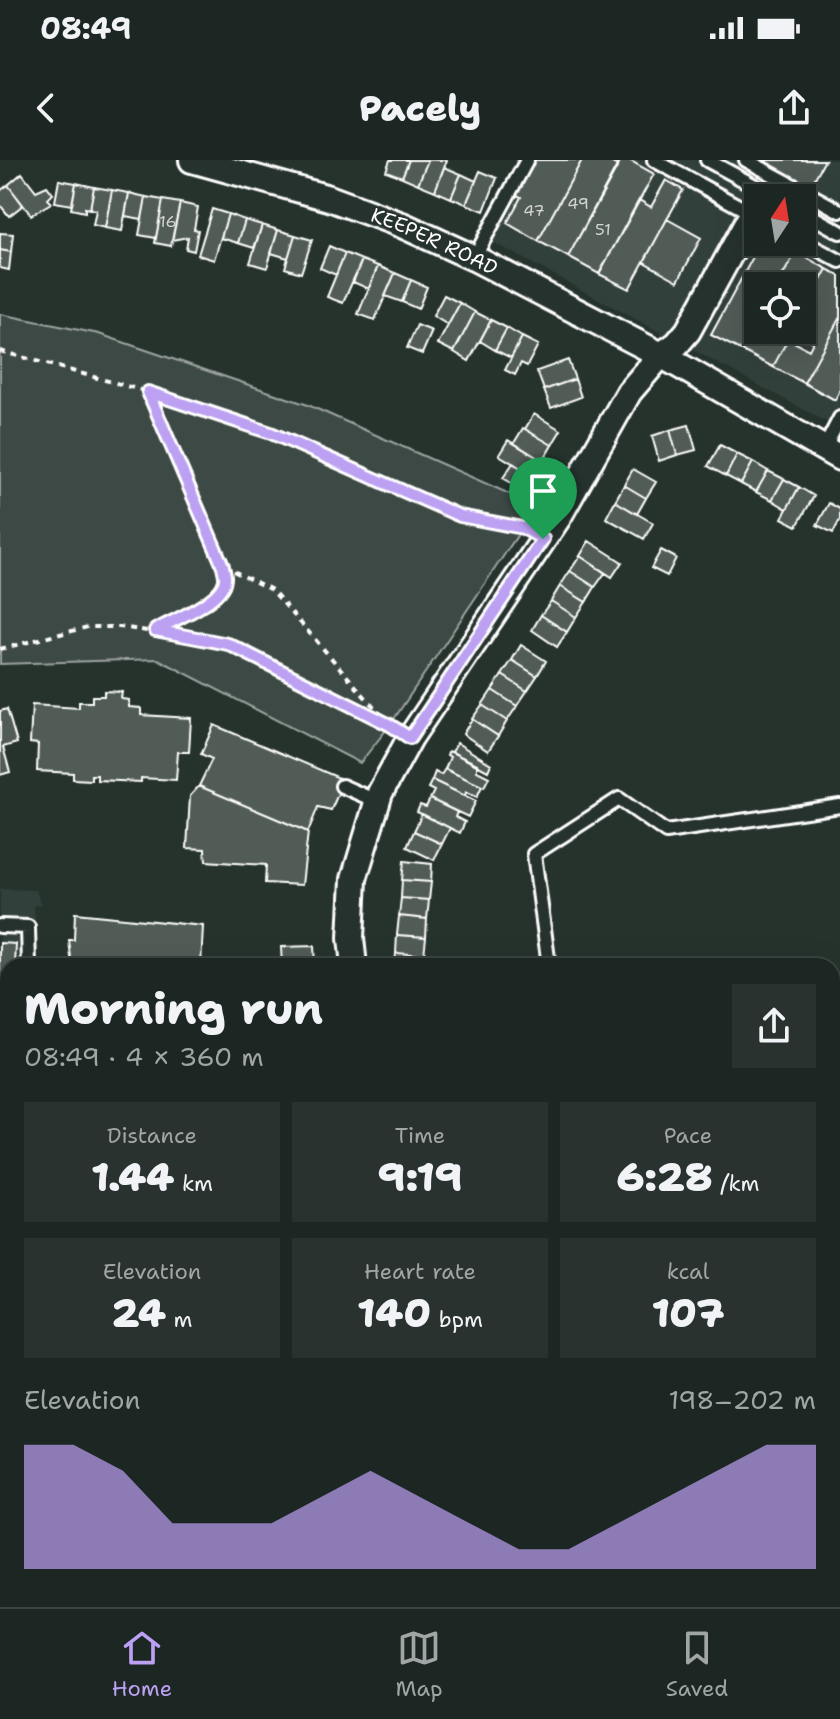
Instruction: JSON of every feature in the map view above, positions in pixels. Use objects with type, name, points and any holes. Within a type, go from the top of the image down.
[{"type":"street","name":"KEEPER ROAD","points":[[192,160],[329,198],[402,225],[474,258],[661,355],[832,454]]},
{"type":"street","points":[[353,958],[354,879],[400,731],[558,518],[629,392],[661,355],[677,344],[688,331],[744,234]]},
{"type":"lane","points":[[474,258],[527,160]]},
{"type":"lane","points":[[654,160],[744,209]]},
{"type":"lane","points":[[707,160],[751,184]]},
{"type":"lane","points":[[746,160],[840,211]]},
{"type":"lane","points":[[816,219],[840,232]]},
{"type":"lane","points":[[816,248],[840,261]]},
{"type":"lane","points":[[832,454],[840,418]]},
{"type":"lane","points":[[342,786],[376,801]]},
{"type":"lane","points":[[548,958],[534,854],[619,799],[666,832],[840,806]]},
{"type":"lane","points":[[0,926],[28,927],[29,958]]},
{"type":"path","points":[[0,351],[148,392],[271,433],[460,516],[523,528],[543,539]]},
{"type":"path","points":[[148,392],[226,579],[216,594],[200,607],[155,630]]},
{"type":"path","points":[[223,566],[272,590],[400,731]]},
{"type":"path","points":[[0,649],[88,627],[155,630],[228,644],[400,731]]},
{"type":"shaded area","points":[[516,160],[840,160],[840,429],[476,233]]},
{"type":"shaded area","points":[[0,314],[99,334],[308,405],[537,506],[390,725],[360,763],[158,659],[0,664]]},
{"type":"shaded area","points":[[0,889],[36,890],[41,905],[34,905],[37,958],[0,958]]},
{"type":"building","points":[[390,160],[409,160],[402,177],[386,171]]},
{"type":"building","points":[[409,160],[428,160],[418,184],[402,177]]},
{"type":"building","points":[[428,160],[447,160],[435,191],[418,184]]},
{"type":"building","points":[[535,160],[582,160],[538,241],[507,223],[521,197],[516,195]]},
{"type":"building","points":[[582,160],[607,160],[618,166],[568,257],[538,241]]},
{"type":"building","points":[[620,160],[629,160],[654,174],[599,274],[568,257]]},
{"type":"building","points":[[762,160],[825,160],[812,184],[805,184]]},
{"type":"building","points":[[444,167],[461,174],[451,198],[435,191]]},
{"type":"building","points":[[480,171],[497,178],[484,211],[466,204]]},
{"type":"building","points":[[22,173],[36,191],[47,186],[53,194],[48,199],[51,203],[31,215],[8,185]]},
{"type":"building","points":[[461,174],[476,181],[466,204],[451,198]]},
{"type":"building","points":[[59,180],[76,183],[72,205],[55,202]]},
{"type":"building","points":[[666,180],[683,190],[629,289],[599,274],[639,200],[651,207]]},
{"type":"building","points":[[76,183],[94,187],[90,209],[85,208],[85,212],[71,209]]},
{"type":"building","points":[[8,185],[23,205],[9,216],[0,205],[0,191]]},
{"type":"building","points":[[94,187],[112,190],[105,228],[93,225],[96,210],[90,209]]},
{"type":"building","points":[[112,190],[129,193],[122,231],[105,228]]},
{"type":"building","points":[[129,193],[146,197],[142,219],[125,216]]},
{"type":"building","points":[[146,197],[163,200],[156,238],[139,235]]},
{"type":"building","points":[[163,200],[180,203],[171,246],[155,243]]},
{"type":"building","points":[[180,203],[198,207],[194,251],[186,249],[188,237],[172,240]]},
{"type":"building","points":[[212,209],[228,214],[214,260],[198,255]]},
{"type":"building","points":[[228,214],[245,220],[238,243],[221,238]]},
{"type":"building","points":[[667,219],[701,238],[678,281],[644,262]]},
{"type":"building","points":[[245,220],[262,225],[254,248],[238,243]]},
{"type":"building","points":[[262,225],[278,230],[267,268],[250,263]]},
{"type":"building","points":[[278,230],[295,235],[288,258],[271,253]]},
{"type":"building","points":[[0,233],[13,234],[11,252],[0,250]]},
{"type":"building","points":[[295,235],[312,240],[301,273],[285,268]]},
{"type":"building","points":[[329,246],[345,253],[336,275],[320,268]]},
{"type":"building","points":[[0,250],[11,252],[9,270],[0,268]]},
{"type":"building","points":[[345,253],[362,260],[343,303],[327,297]]},
{"type":"building","points":[[753,256],[794,256],[785,272],[745,272]]},
{"type":"building","points":[[794,256],[803,256],[827,269],[816,289],[816,272],[784,272]]},
{"type":"building","points":[[362,260],[378,266],[369,289],[353,282]]},
{"type":"building","points":[[378,266],[395,273],[375,320],[358,314]]},
{"type":"building","points":[[827,269],[840,276],[840,317],[804,383],[773,367],[785,344],[798,344],[809,350],[812,344],[816,344],[816,289]]},
{"type":"building","points":[[395,273],[411,280],[402,302],[385,296]]},
{"type":"building","points":[[744,274],[746,344],[742,351],[711,335]]},
{"type":"building","points":[[411,280],[427,287],[418,309],[402,302]]},
{"type":"building","points":[[444,295],[460,303],[448,325],[433,316]]},
{"type":"building","points":[[460,303],[475,312],[454,352],[438,344]]},
{"type":"building","points":[[475,312],[491,320],[469,361],[454,352]]},
{"type":"building","points":[[840,317],[840,390],[835,400],[804,383]]},
{"type":"building","points":[[491,320],[507,328],[495,350],[480,341]]},
{"type":"building","points":[[417,325],[432,331],[422,354],[407,348]]},
{"type":"building","points":[[507,328],[522,337],[511,358],[495,350]]},
{"type":"building","points":[[522,337],[538,345],[527,366],[521,363],[515,375],[505,370]]},
{"type":"building","points":[[746,344],[785,344],[773,367],[742,351]]},
{"type":"building","points":[[568,360],[575,379],[544,390],[537,371]]},
{"type":"building","points":[[575,379],[581,397],[551,408],[544,390]]},
{"type":"building","points":[[534,414],[561,430],[552,445],[525,429]]},
{"type":"building","points":[[689,425],[696,450],[677,455],[670,430]]},
{"type":"building","points":[[523,428],[552,445],[543,461],[514,443]]},
{"type":"building","points":[[670,430],[677,455],[659,461],[652,436]]},
{"type":"building","points":[[508,440],[543,461],[534,476],[499,455]]},
{"type":"building","points":[[720,445],[737,454],[726,476],[708,466]]},
{"type":"building","points":[[737,454],[753,462],[741,484],[726,476]]},
{"type":"building","points":[[753,462],[768,471],[756,492],[741,484]]},
{"type":"building","points":[[513,463],[534,476],[525,491],[503,478]]},
{"type":"building","points":[[633,469],[656,482],[646,498],[624,485]]},
{"type":"building","points":[[768,471],[784,479],[772,500],[756,492]]},
{"type":"building","points":[[784,479],[799,487],[787,509],[772,500]]},
{"type":"building","points":[[624,485],[646,498],[637,514],[615,501]]},
{"type":"building","points":[[799,487],[814,496],[797,526],[782,518]]},
{"type":"building","points":[[615,501],[653,523],[644,539],[606,518]]},
{"type":"building","points":[[829,503],[840,509],[840,520],[833,533],[817,525]]},
{"type":"building","points":[[589,541],[622,562],[612,577],[580,556]]},
{"type":"building","points":[[661,550],[676,558],[667,576],[651,568]]},
{"type":"building","points":[[580,556],[605,573],[595,587],[570,571]]},
{"type":"building","points":[[570,571],[595,587],[586,602],[560,586]]},
{"type":"building","points":[[560,586],[586,602],[576,617],[551,601]]},
{"type":"building","points":[[551,601],[576,617],[567,632],[541,615]]},
{"type":"building","points":[[541,615],[567,632],[557,647],[532,630]]},
{"type":"building","points":[[521,645],[546,661],[537,676],[512,660]]},
{"type":"building","points":[[512,660],[537,676],[527,691],[502,675]]},
{"type":"building","points":[[502,675],[527,691],[517,706],[492,690]]},
{"type":"building","points":[[492,690],[517,706],[507,721],[482,705]]},
{"type":"building","points":[[104,691],[122,692],[121,699],[129,700],[129,707],[141,708],[141,715],[191,718],[189,752],[178,752],[176,780],[97,780],[97,775],[91,775],[91,780],[73,779],[73,773],[37,771],[38,744],[30,743],[32,705],[79,708],[79,702],[92,702],[92,696],[104,696]]},
{"type":"building","points":[[482,705],[507,721],[498,736],[472,719]]},
{"type":"building","points":[[7,709],[17,743],[3,747],[10,772],[0,775],[0,711]]},
{"type":"building","points":[[472,719],[498,736],[488,751],[463,734]]},
{"type":"building","points":[[214,725],[344,780],[331,810],[318,807],[308,832],[199,786],[212,759],[201,754]]},
{"type":"building","points":[[457,743],[491,764],[488,771],[452,752]]},
{"type":"building","points":[[449,751],[477,764],[477,771],[489,777],[484,787],[445,769]]},
{"type":"building","points":[[445,769],[482,786],[477,797],[466,792],[465,796],[432,780],[435,772],[441,775]]},
{"type":"building","points":[[432,780],[476,801],[468,817],[430,799],[434,791],[428,788]]},
{"type":"building","points":[[199,786],[308,832],[302,885],[265,883],[266,865],[206,861],[205,849],[187,848],[190,796]]},
{"type":"building","points":[[430,799],[457,812],[455,817],[465,822],[460,833],[417,812],[420,805],[426,807]]},
{"type":"building","points":[[422,814],[450,828],[442,844],[414,831]]},
{"type":"building","points":[[414,831],[442,844],[434,860],[407,847]]},
{"type":"building","points":[[404,861],[432,864],[431,882],[402,880]]},
{"type":"building","points":[[402,880],[431,882],[429,900],[401,898]]},
{"type":"building","points":[[401,898],[429,900],[427,919],[399,916]]},
{"type":"building","points":[[75,913],[203,926],[201,958],[71,958],[69,940],[74,940]]},
{"type":"building","points":[[399,916],[427,919],[426,937],[397,935]]},
{"type":"building","points":[[397,935],[426,937],[424,955],[396,953]]},
{"type":"building","points":[[0,943],[16,944],[15,958],[0,958]]},
{"type":"building","points":[[314,946],[315,958],[282,958],[281,947]]},
{"type":"building","points":[[396,953],[424,955],[424,958],[396,958]]},
{"type":"route","points":[[148,392],[271,433],[460,516],[523,528],[543,539],[410,738],[228,644],[155,630],[200,607],[222,588],[226,579],[148,392]]}]
